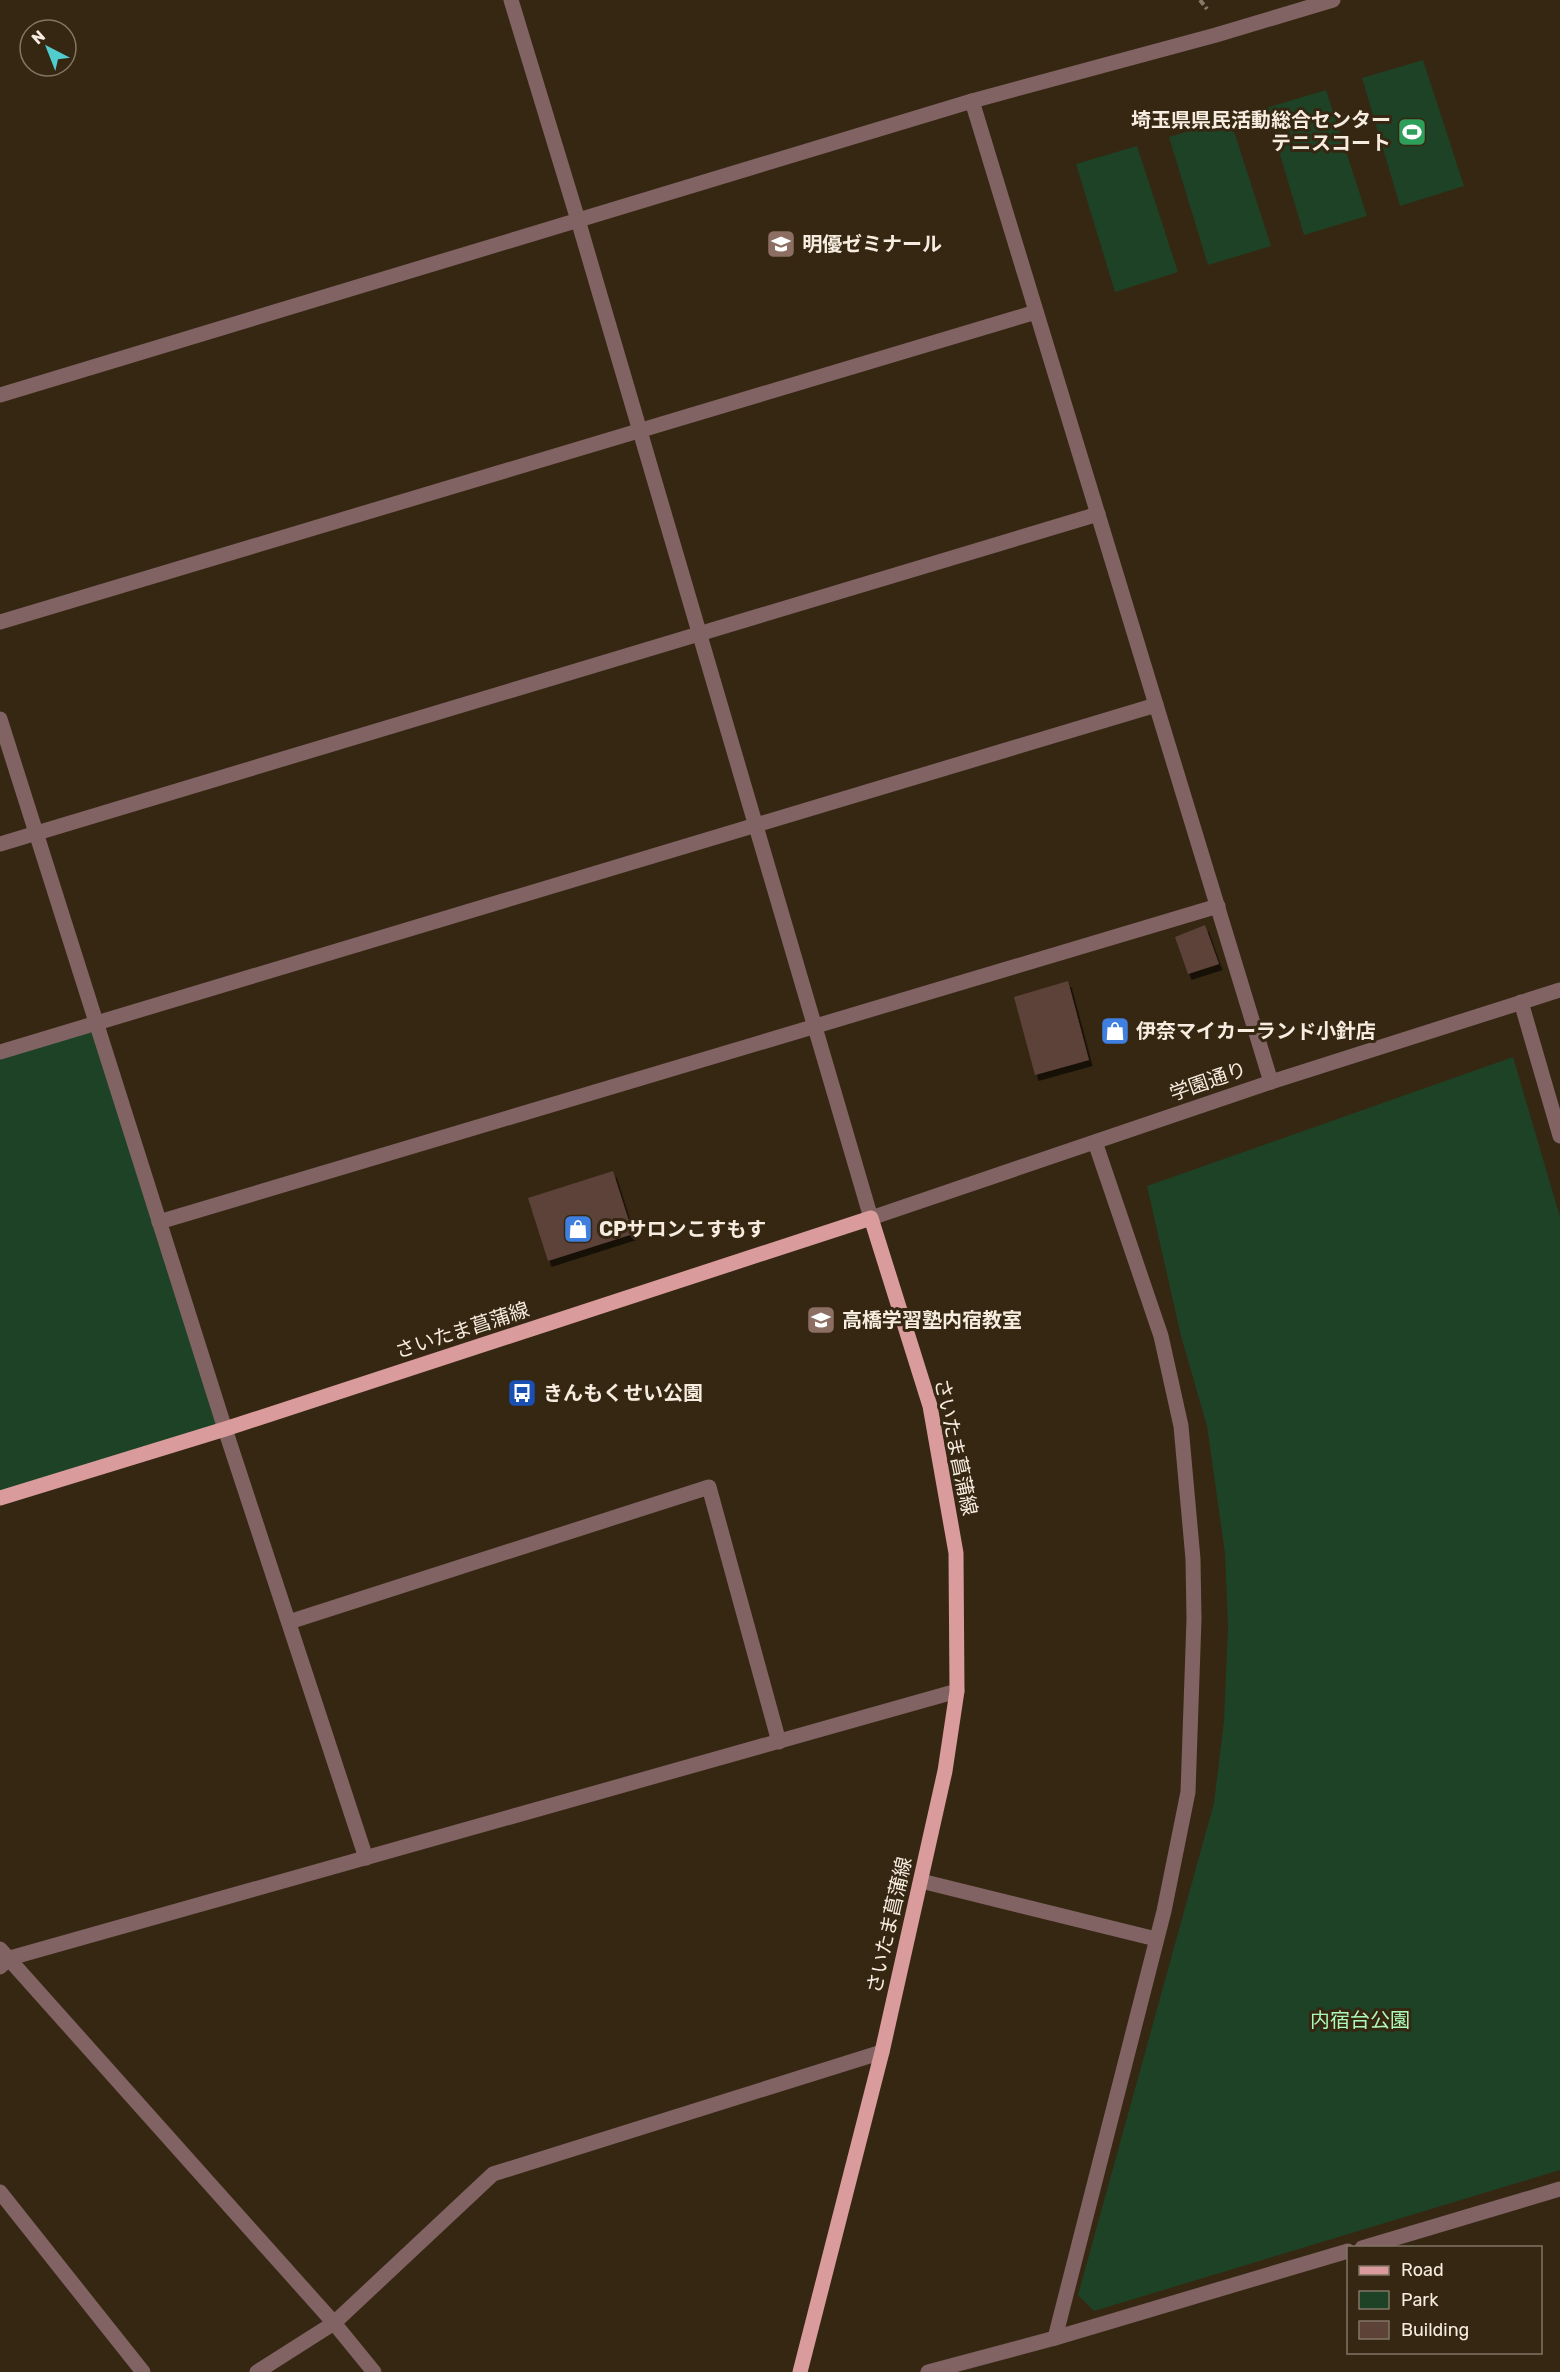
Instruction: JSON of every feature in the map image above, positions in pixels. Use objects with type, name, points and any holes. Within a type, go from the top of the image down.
[{"type":"main road","name":"さいたま菖蒲線","points":[[0,1498],[225,1429],[871,1218],[930,1406],[956,1553],[957,1691],[945,1771],[882,2052],[800,2372]]},
{"type":"street","points":[[511,0],[578,220],[871,1218]]},
{"type":"street","points":[[0,395],[972,101],[1333,0]]},
{"type":"street","points":[[972,101],[1271,1082]]},
{"type":"street","points":[[0,622],[1036,312]]},
{"type":"street","points":[[0,844],[1098,514]]},
{"type":"street","points":[[0,1052],[1156,705]]},
{"type":"street","points":[[0,719],[225,1429],[366,1858]]},
{"type":"street","points":[[159,1222],[1218,906]]},
{"type":"street","name":"学園通り","points":[[871,1218],[1271,1082],[1560,990]]},
{"type":"street","points":[[1521,1002],[1560,1136]]},
{"type":"street","points":[[1055,2338],[1156,1939],[1188,1792],[1194,1619],[1193,1559],[1180,1426],[1161,1336],[1095,1142]]},
{"type":"street","points":[[289,1622],[709,1487],[779,1742]]},
{"type":"street","points":[[374,2372],[334,2323],[3,1958],[957,1691]]},
{"type":"street","points":[[921,1881],[1156,1939]]},
{"type":"street","points":[[257,2372],[334,2323],[493,2174],[882,2052]]},
{"type":"street","points":[[1365,2246],[1560,2189]]},
{"type":"street","points":[[0,2193],[143,2372]]},
{"type":"street","points":[[928,2372],[1055,2338],[1347,2252]]},
{"type":"green space","name":"埼玉県県民活動総合センター テニスコート","points":[[1423,60],[1464,186],[1400,206],[1362,78]]},
{"type":"green space","name":"埼玉県県民活動総合センター テニスコート","points":[[1326,90],[1367,216],[1304,235],[1266,108]]},
{"type":"green space","name":"埼玉県県民活動総合センター テニスコート","points":[[1230,119],[1271,246],[1208,265],[1169,137]]},
{"type":"green space","name":"埼玉県県民活動総合センター テニスコート","points":[[1137,146],[1178,272],[1115,292],[1076,164]]},
{"type":"green space","points":[[97,1023],[225,1429],[0,1498],[0,1052]]},
{"type":"green space","name":"内宿台公園","points":[[1513,1057],[1560,1217],[1560,2170],[1094,2311],[1078,2295],[1214,1803],[1224,1721],[1228,1626],[1225,1553],[1207,1426],[1181,1336],[1147,1186]]},
{"type":"building","points":[[1205,925],[1219,964],[1188,974],[1175,937]]},
{"type":"building","points":[[1068,981],[1089,1060],[1035,1075],[1014,997]]},
{"type":"building","points":[[613,1171],[633,1234],[548,1261],[528,1198]]},
{"type":"place","name":"埼玉県県民活動総合センター テニスコート","points":[[1412,132]]},
{"type":"place","name":"明優ゼミナール","points":[[781,244]]},
{"type":"place","name":"伊奈マイカーランド小針店","points":[[1115,1031]]},
{"type":"place","name":"CPサロンこすもす","points":[[578,1229]]},
{"type":"place","name":"高橋学習塾内宿教室","points":[[821,1320]]},
{"type":"place","name":"きんもくせい公園","points":[[522,1393]]}]
